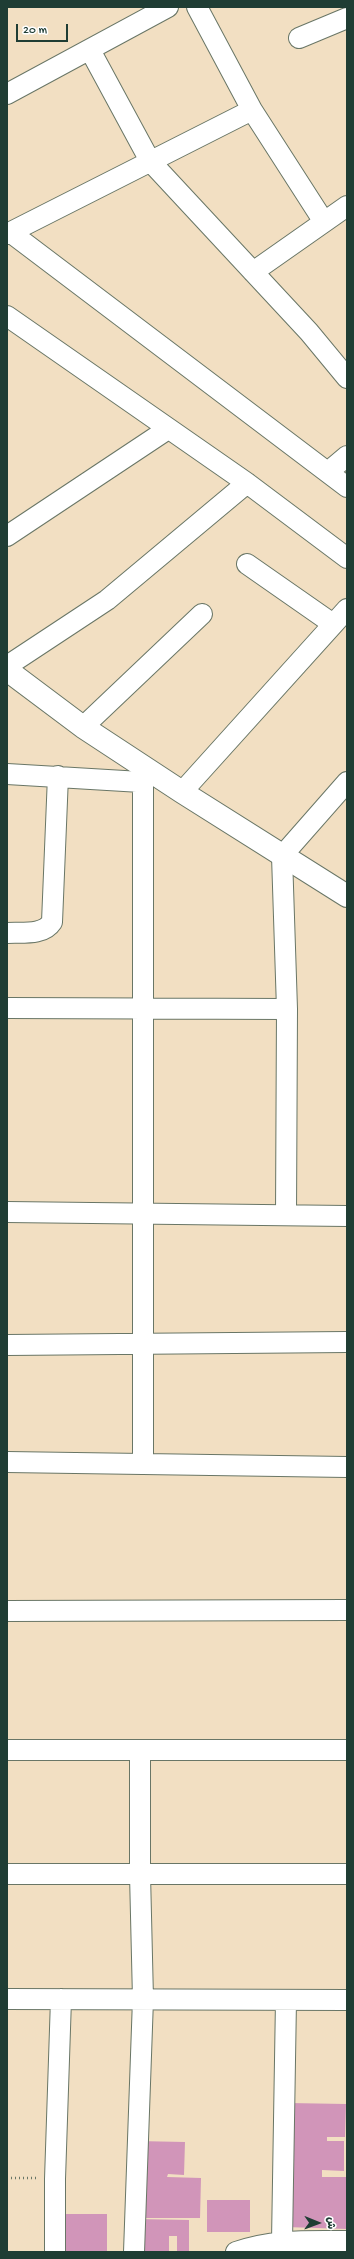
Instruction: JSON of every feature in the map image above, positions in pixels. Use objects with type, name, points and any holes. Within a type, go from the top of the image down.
[{"type":"street","points":[[7,94],[168,7]]},
{"type":"street","points":[[197,7],[252,110],[324,222]]},
{"type":"street","points":[[299,38],[347,18]]},
{"type":"street","points":[[90,50],[150,162],[309,332],[347,378]]},
{"type":"street","points":[[252,110],[8,233],[347,487]]},
{"type":"street","points":[[253,272],[347,206]]},
{"type":"street","points":[[7,316],[247,483],[347,558]]},
{"type":"street","points":[[7,536],[168,429]]},
{"type":"street","points":[[328,472],[347,456]]},
{"type":"street","points":[[7,666],[107,600],[247,483]]},
{"type":"street","points":[[248,564],[333,624]]},
{"type":"street","points":[[182,792],[347,609]]},
{"type":"street","points":[[83,727],[202,614]]},
{"type":"street","points":[[7,670],[83,727],[142,774],[182,792],[347,896]]},
{"type":"street","points":[[7,774],[58,776],[142,774]]},
{"type":"street","points":[[142,774],[143,1464]]},
{"type":"street","points":[[7,932],[38,931],[49,927],[52,922],[58,776]]},
{"type":"street","points":[[286,1215],[287,1009],[282,856],[347,782]]},
{"type":"street","points":[[7,1008],[287,1009]]},
{"type":"street","points":[[7,1212],[347,1216]]},
{"type":"street","points":[[7,1345],[347,1342]]},
{"type":"street","points":[[7,1462],[347,1467]]},
{"type":"street","points":[[7,1611],[347,1610]]},
{"type":"street","points":[[7,1750],[347,1750]]},
{"type":"street","points":[[134,2252],[143,1999],[140,1874],[140,1750]]},
{"type":"street","points":[[7,1874],[347,1874]]},
{"type":"street","points":[[7,1999],[347,2000]]},
{"type":"street","points":[[55,2252],[55,2179],[61,1999]]},
{"type":"street","points":[[282,2241],[286,2000]]},
{"type":"street","points":[[236,2252],[266,2243],[282,2241],[347,2241]]},
{"type":"path","points":[[7,2178],[55,2179]]},
{"type":"building","points":[[288,2103],[346,2104],[345,2137],[327,2137],[327,2141],[344,2141],[344,2171],[322,2170],[322,2177],[347,2177],[347,2229],[285,2227]]},
{"type":"building","points":[[136,2141],[185,2142],[184,2175],[168,2174],[167,2177],[201,2178],[200,2218],[134,2218]]},
{"type":"building","points":[[207,2200],[250,2200],[250,2232],[207,2232]]},
{"type":"building","points":[[56,2214],[107,2214],[107,2252],[56,2252]]},
{"type":"building","points":[[135,2219],[189,2220],[189,2251],[177,2251],[177,2236],[169,2236],[169,2252],[134,2252]]}]
